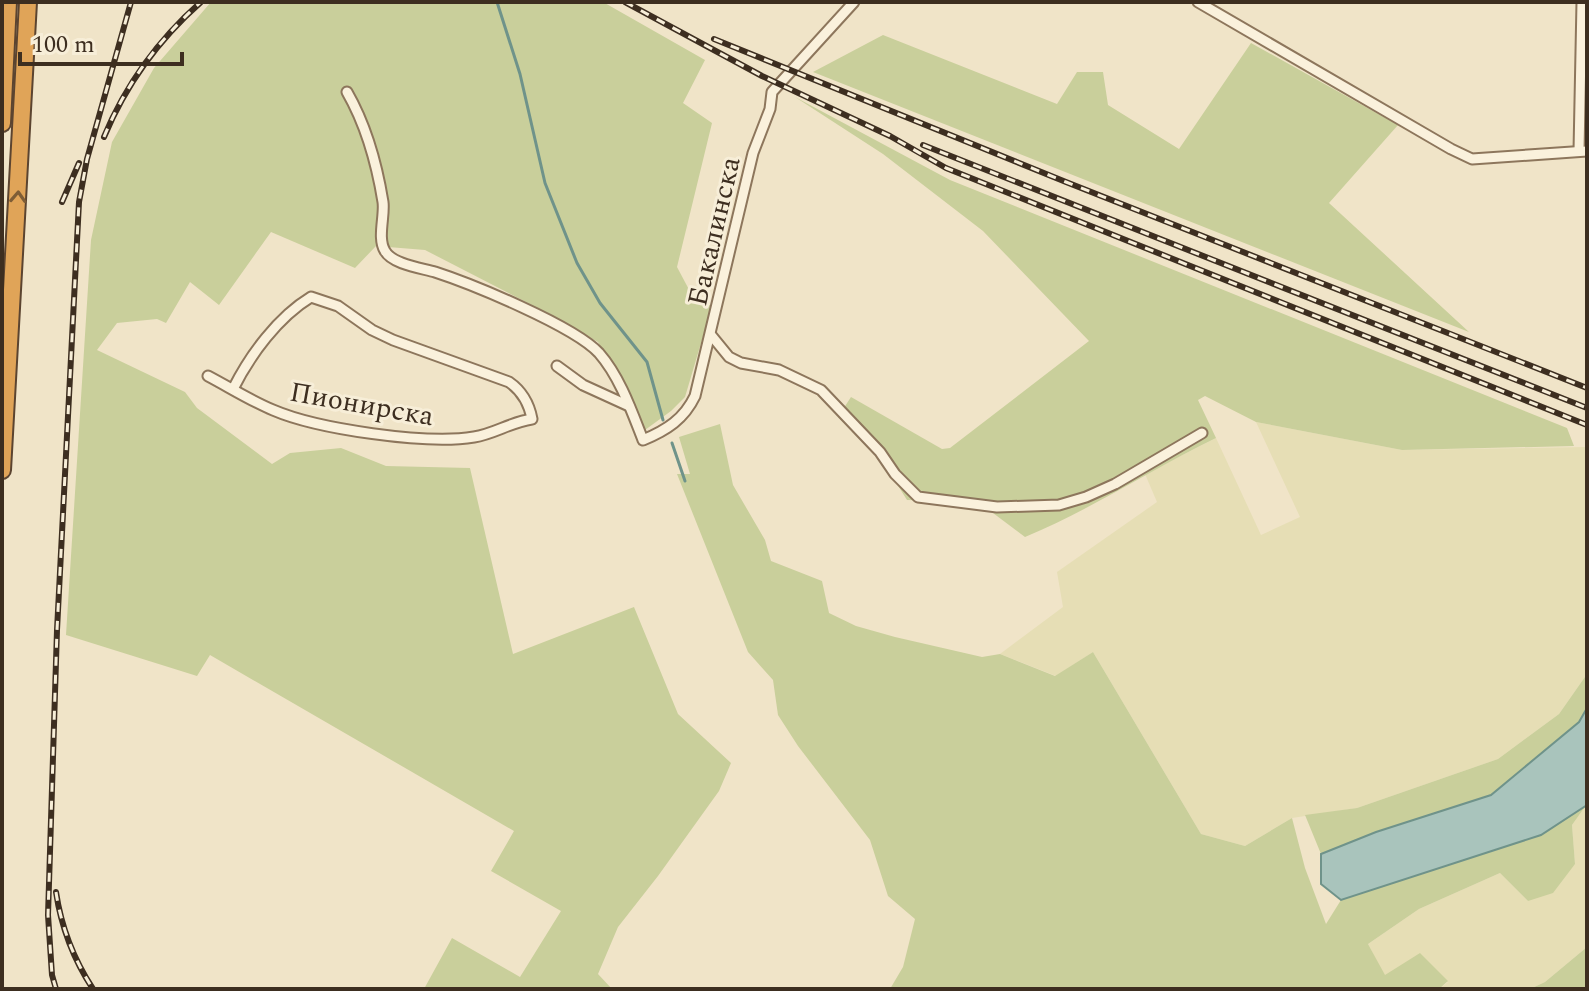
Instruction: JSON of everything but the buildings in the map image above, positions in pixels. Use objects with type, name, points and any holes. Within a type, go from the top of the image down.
[{"type":"highway","points":[[2,123],[8,2]]},
{"type":"highway","points":[[2,470],[28,2]]},
{"type":"street","name":"Бакалинска","points":[[854,2],[772,92],[770,109],[753,153],[711,335],[729,357],[741,363],[779,370],[821,390],[918,497],[997,507],[1059,505],[1115,484],[1202,433]]},
{"type":"street","points":[[1198,2],[1472,159],[1583,151],[1582,2]]},
{"type":"street","points":[[347,92],[363,123],[383,202],[382,241],[385,252],[538,316],[581,338],[606,363],[643,440],[681,418],[695,396],[711,335]]},
{"type":"street","name":"Пионирска","points":[[208,376],[275,411],[288,415],[327,425],[416,439],[475,437],[517,421],[532,419],[525,397],[509,382],[393,340],[372,330],[338,306],[311,297],[301,303],[261,344],[233,389]]},
{"type":"street","points":[[557,366],[583,385],[629,406]]},
{"type":"shaded area","points":[[1256,422],[1402,450],[1587,447],[1587,674],[1559,714],[1498,759],[1357,808],[1292,818],[1245,846],[1201,834],[1093,652],[1056,676],[1000,654],[1063,607],[1057,572],[1157,502],[1145,474],[1216,438],[1261,535],[1300,517]]},
{"type":"shaded area","points":[[1587,804],[1587,947],[1545,982],[1530,989],[1439,989],[1448,982],[1384,975],[1368,944],[1419,909],[1500,873],[1528,901],[1575,864],[1572,825]]},
{"type":"green space","points":[[211,2],[603,2],[705,60],[683,103],[712,123],[677,267],[694,299],[712,306],[685,397],[645,430],[598,342],[425,250],[376,246],[355,268],[271,232],[219,305],[190,282],[166,323],[157,319],[117,323],[97,350],[185,392],[197,408],[272,464],[290,453],[341,448],[386,466],[470,468],[513,654],[634,607],[678,714],[731,763],[719,791],[618,927],[598,974],[612,989],[424,989],[452,938],[520,977],[561,911],[491,871],[514,831],[210,655],[197,676],[66,635],[91,240],[112,142],[154,68]]},
{"type":"green space","points":[[883,35],[1057,104],[1077,72],[1103,72],[1108,105],[1179,149],[1251,43],[1398,125],[1329,203],[1469,332],[813,72]]},
{"type":"green space","points":[[795,97],[950,180],[1567,428],[1574,446],[1402,450],[1256,422],[1205,396],[1198,400],[1216,438],[1025,537],[985,507],[907,500],[885,465],[838,417],[851,397],[942,449],[950,448],[1089,341],[983,231],[883,154]]},
{"type":"green space","points":[[720,424],[733,485],[765,540],[771,561],[822,581],[829,613],[856,626],[895,637],[982,657],[1000,654],[1055,676],[1093,652],[1201,834],[1245,846],[1292,818],[1305,868],[1326,924],[1341,900],[1541,835],[1587,804],[1572,825],[1575,864],[1553,893],[1528,901],[1500,873],[1419,909],[1368,944],[1385,975],[1420,953],[1448,981],[1439,989],[890,989],[903,967],[915,919],[888,896],[870,840],[778,715],[773,680],[748,652],[677,474],[690,474],[679,437]]},
{"type":"green space","points":[[1587,674],[1587,708],[1579,722],[1491,795],[1376,832],[1321,854],[1305,815],[1357,808],[1498,759],[1559,714]]},
{"type":"green space","points":[[1587,947],[1587,989],[1530,989],[1545,982]]},
{"type":"water","points":[[1587,708],[1587,805],[1541,835],[1341,900],[1321,884],[1321,854],[1376,832],[1491,795],[1579,722]]},
{"type":"waterway","points":[[497,2],[520,74],[545,183],[577,263],[600,303],[647,362],[663,420]]},
{"type":"waterway","points":[[672,443],[685,481]]},
{"type":"railway","points":[[56,989],[52,975],[48,915],[57,630],[79,202],[87,159],[131,2]]},
{"type":"railway","points":[[104,137],[122,99],[145,64],[201,2]]},
{"type":"railway","points":[[625,2],[762,76],[890,136],[946,168],[1587,425]]},
{"type":"railway","points":[[714,39],[1587,388]]},
{"type":"railway","points":[[923,145],[1587,408]]},
{"type":"railway","points":[[62,202],[79,163]]},
{"type":"railway","points":[[56,892],[69,942],[93,989]]}]
